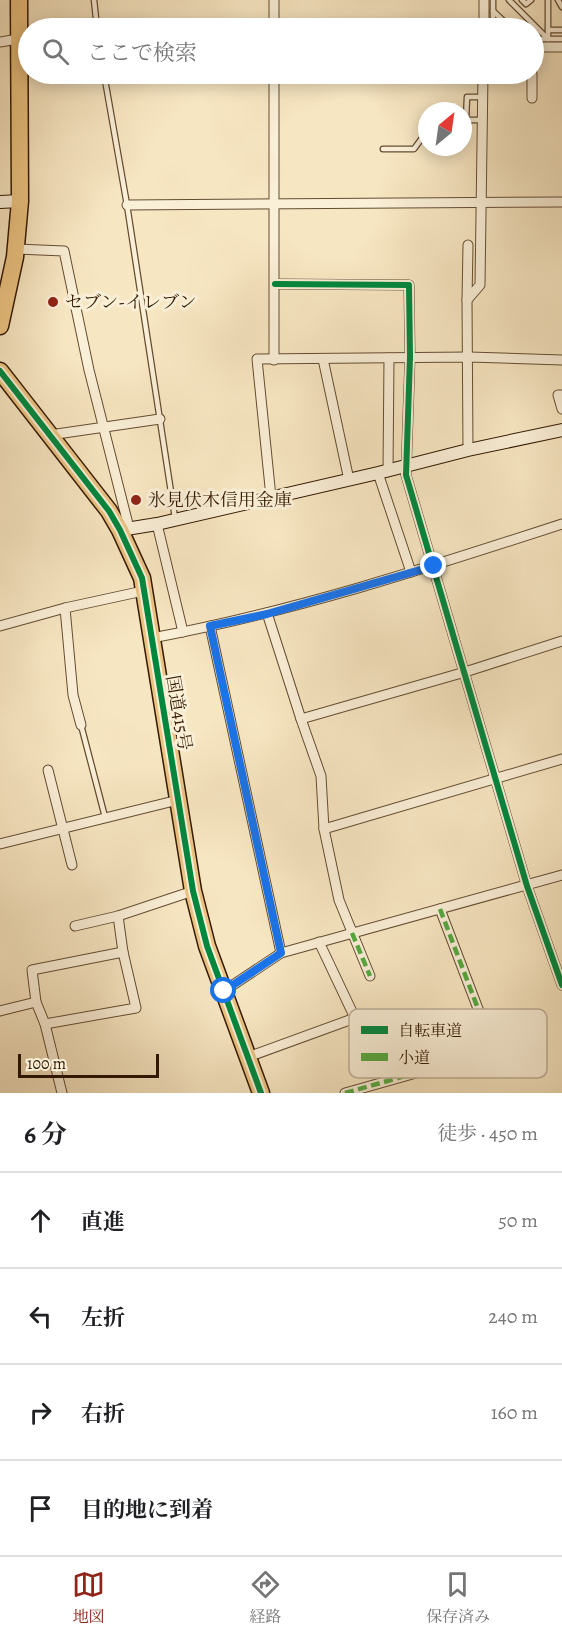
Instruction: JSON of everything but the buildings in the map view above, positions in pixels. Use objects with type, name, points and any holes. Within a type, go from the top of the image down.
[{"type":"highway","points":[[19,0],[19,18]]},
{"type":"highway","points":[[0,326],[15,249],[20,201],[19,84]]},
{"type":"highway","name":"国道415号","points":[[0,371],[125,529],[142,578],[193,891],[207,946],[261,1093]]},
{"type":"street","points":[[274,0],[274,18]]},
{"type":"street","points":[[484,0],[484,18]]},
{"type":"street","points":[[0,42],[18,39]]},
{"type":"street","points":[[544,47],[562,47]]},
{"type":"street","points":[[274,84],[274,360]]},
{"type":"street","points":[[467,300],[480,285],[483,84]]},
{"type":"street","points":[[532,84],[532,98]]},
{"type":"street","points":[[0,202],[20,201]]},
{"type":"street","points":[[126,205],[562,202]]},
{"type":"street","points":[[468,244],[468,450]]},
{"type":"street","points":[[15,249],[64,251],[125,529],[157,524],[562,430]]},
{"type":"street","points":[[274,284],[410,285],[406,475],[527,885],[562,985]]},
{"type":"street","points":[[270,497],[256,359],[469,357],[562,360]]},
{"type":"street","points":[[389,358],[383,472],[411,572]]},
{"type":"street","points":[[323,359],[349,480]]},
{"type":"street","points":[[562,395],[558,395],[562,409]]},
{"type":"street","points":[[51,435],[160,419]]},
{"type":"street","points":[[157,524],[183,632]]},
{"type":"street","points":[[152,638],[267,614],[434,566],[562,524]]},
{"type":"street","points":[[0,626],[65,608],[143,591]]},
{"type":"street","points":[[65,608],[73,695],[81,725]]},
{"type":"street","points":[[267,614],[321,776],[324,829],[339,900],[370,976]]},
{"type":"street","points":[[210,626],[281,953]]},
{"type":"street","points":[[301,719],[465,672],[562,641]]},
{"type":"street","points":[[324,829],[562,759]]},
{"type":"street","points":[[48,770],[72,865]]},
{"type":"street","points":[[0,844],[178,800]]},
{"type":"street","points":[[224,991],[281,953],[562,875]]},
{"type":"street","points":[[75,926],[118,916],[193,891]]},
{"type":"street","points":[[440,909],[478,1009]]},
{"type":"street","points":[[45,1024],[136,1008],[123,952],[118,916]]},
{"type":"street","points":[[319,942],[351,1009]]},
{"type":"street","points":[[62,1093],[45,1024],[36,1002],[32,970],[123,952]]},
{"type":"street","points":[[0,1011],[36,1002]]},
{"type":"street","points":[[248,1057],[349,1020]]},
{"type":"street","points":[[345,1093],[403,1078]]},
{"type":"lane","points":[[94,0],[96,18]]},
{"type":"lane","points":[[493,0],[493,18]]},
{"type":"lane","points":[[509,0],[527,18]]},
{"type":"lane","points":[[522,0],[526,4],[531,0]]},
{"type":"lane","points":[[543,0],[548,2],[548,39]]},
{"type":"lane","points":[[558,0],[562,7]]},
{"type":"lane","points":[[493,11],[500,18]]},
{"type":"lane","points":[[548,30],[562,30]]},
{"type":"lane","points":[[544,35],[548,39]]},
{"type":"lane","points":[[544,39],[562,39]]},
{"type":"lane","points":[[106,84],[175,519]]},
{"type":"lane","points":[[466,102],[467,97],[483,98]]},
{"type":"lane","points":[[472,120],[482,120]]},
{"type":"lane","points":[[383,149],[414,149],[418,143]]},
{"type":"lane","points":[[81,725],[105,817]]},
{"type":"marked path","points":[[440,909],[478,1009]]},
{"type":"marked path","points":[[352,933],[370,976]]},
{"type":"marked path","points":[[345,1093],[398,1078]]},
{"type":"cycle path","points":[[275,284],[409,285],[410,357],[406,475],[527,886],[562,985]]},
{"type":"cycle path","points":[[0,371],[109,511],[142,578],[193,891],[207,946],[261,1093]]},
{"type":"place","name":"セブン-イレブン","points":[[53,302]]},
{"type":"place","name":"氷見伏木信用金庫","points":[[136,500]]},
{"type":"route","points":[[224,991],[281,953],[210,626],[267,614],[434,566]]}]
